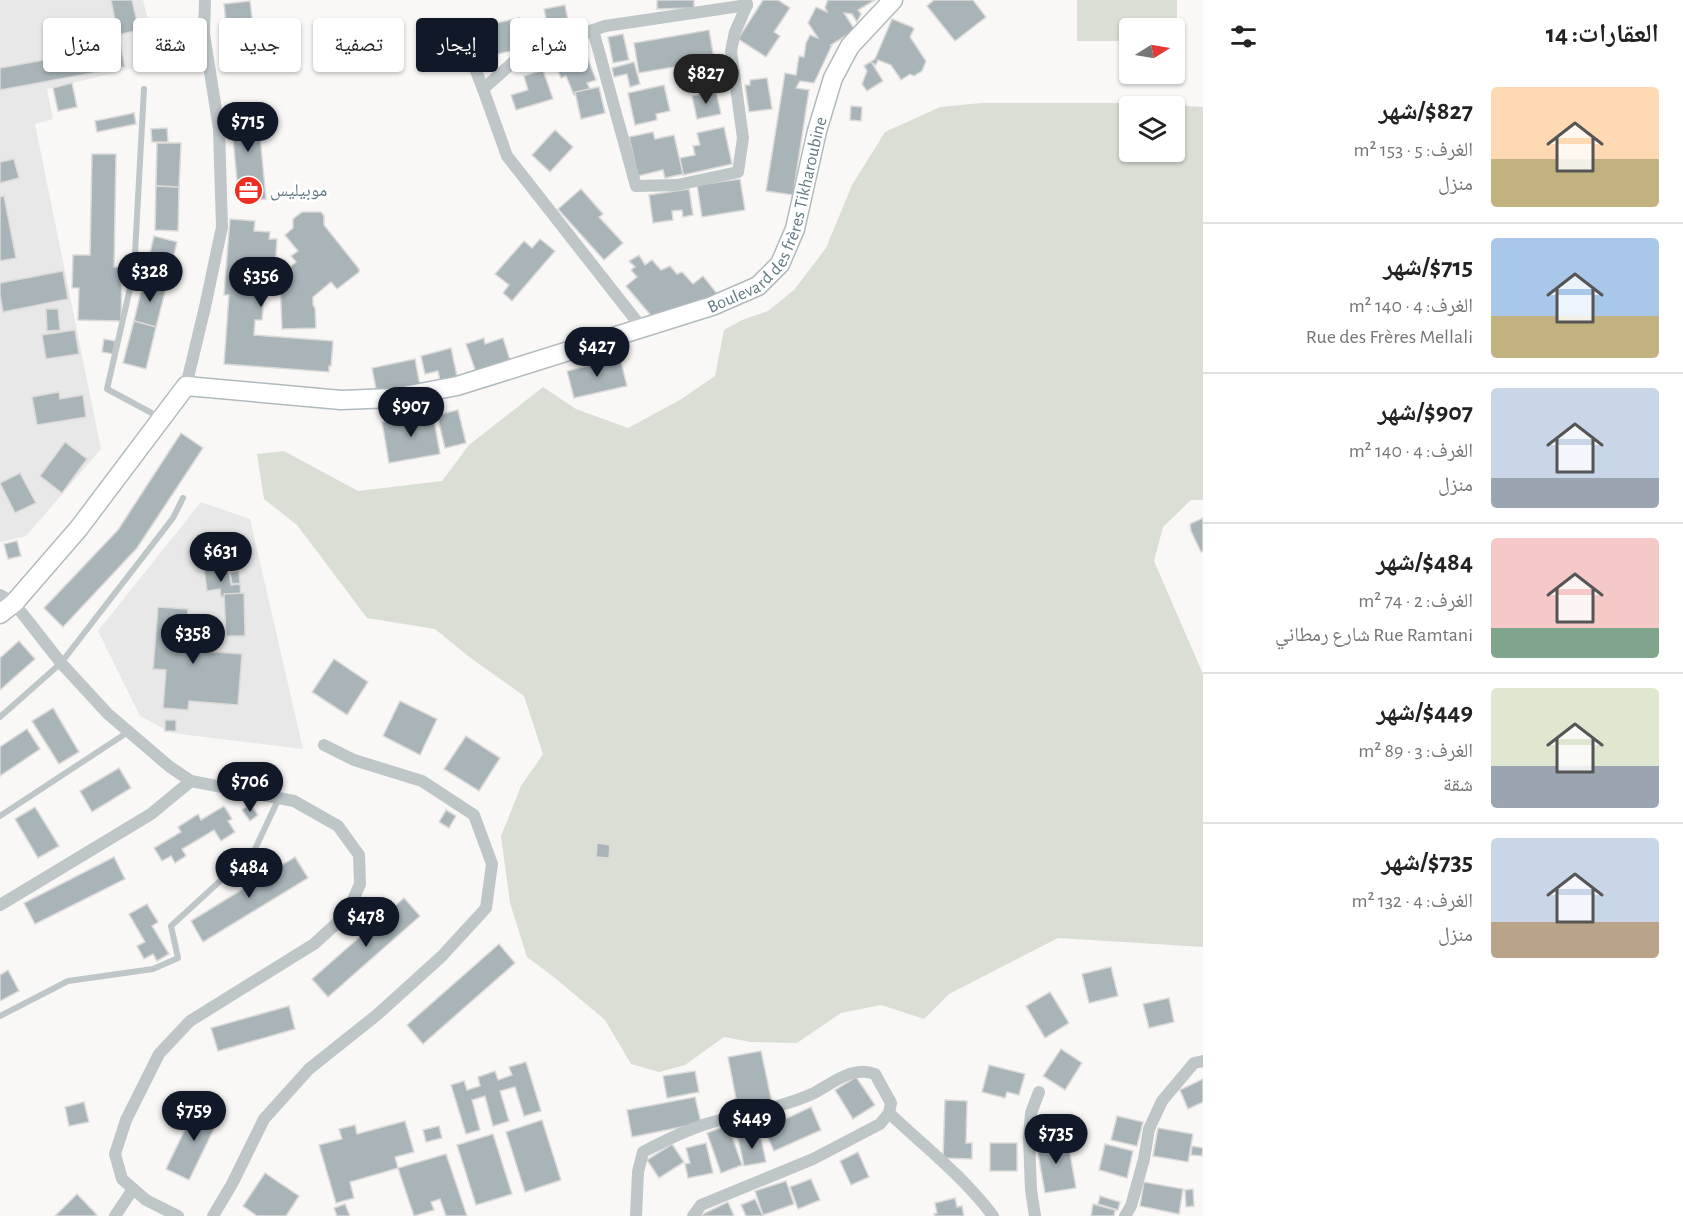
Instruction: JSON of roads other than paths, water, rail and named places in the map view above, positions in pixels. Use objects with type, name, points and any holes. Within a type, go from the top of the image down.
[{"type":"street","points":[[178,1216],[146,1200],[122,1179],[115,1154],[126,1120],[159,1054],[190,1021],[314,945],[347,914],[360,885],[359,855],[338,826],[294,801],[191,781],[170,767],[108,714],[5,604],[79,528],[186,386],[222,227],[219,129],[204,34],[205,0]]},
{"type":"street","name":"Boulevard des frères Tikharoubine","points":[[186,386],[341,400],[393,399],[457,386],[712,306],[758,286],[780,264],[795,229],[817,131],[833,78],[850,46],[893,0]]},
{"type":"street","points":[[483,89],[520,56],[605,26],[747,2]]},
{"type":"street","points":[[593,30],[636,186],[677,185],[738,172],[743,138],[731,51],[735,32],[747,2]]},
{"type":"street","points":[[476,72],[507,156],[642,328]]},
{"type":"street","points":[[213,1216],[232,1184],[264,1119],[309,1069],[378,1014],[442,956],[486,908],[492,864],[474,815],[422,782],[354,760],[324,745]]},
{"type":"street","points":[[0,904],[151,814],[191,781]]},
{"type":"street","points":[[1125,1216],[1131,1206],[1144,1159],[1149,1129],[1162,1101],[1194,1063],[1203,1061]]},
{"type":"street","points":[[636,1216],[638,1172],[643,1152],[674,1135],[708,1123],[778,1106],[812,1094],[855,1071],[875,1074],[891,1103],[889,1113],[880,1124],[813,1159],[701,1205],[693,1216]]},
{"type":"street","points":[[1035,1216],[1030,1190],[1029,1138],[1031,1113],[1039,1092]]},
{"type":"street","points":[[889,1113],[955,1174],[993,1216]]},
{"type":"street","points":[[115,1216],[133,1189]]},
{"type":"lane","points":[[144,89],[134,271],[107,389],[161,418]]},
{"type":"lane","points":[[0,717],[61,663],[154,543],[183,498]]},
{"type":"lane","points":[[0,816],[128,732]]},
{"type":"lane","points":[[0,1016],[68,981],[153,969],[178,958],[171,926],[255,849],[279,798]]},
{"type":"place","name":"موبيليس","points":[[249,190]]}]
